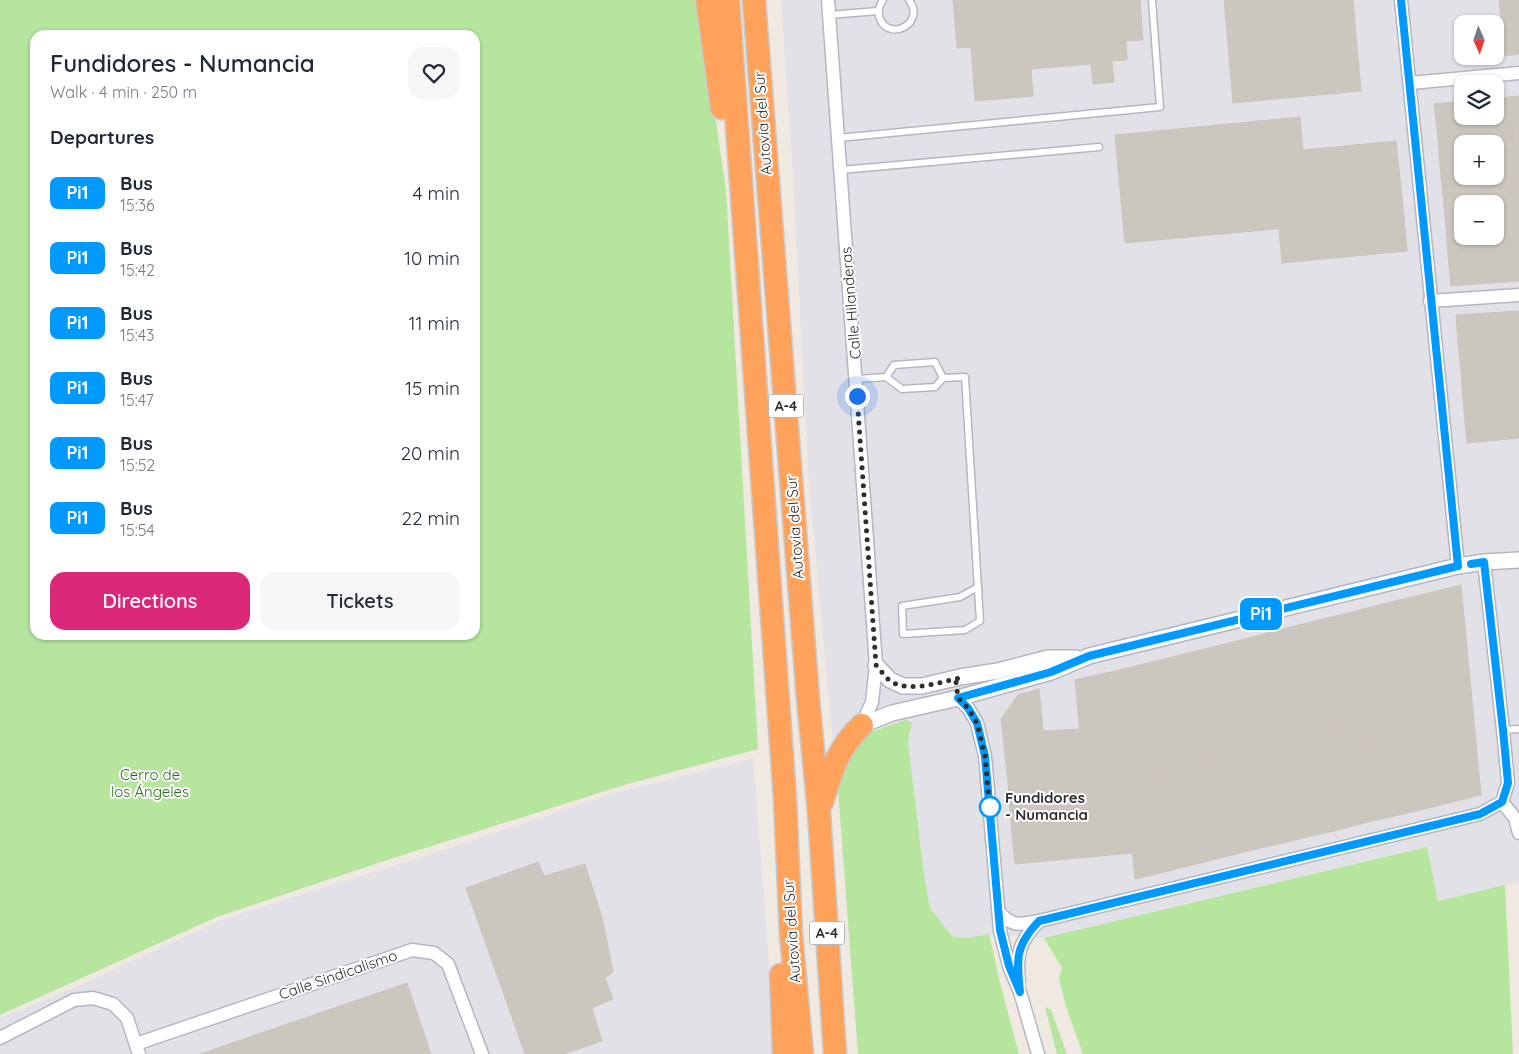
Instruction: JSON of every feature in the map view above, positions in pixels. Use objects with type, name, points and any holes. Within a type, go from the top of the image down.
[{"type":"highway","points":[[707,0],[725,134],[742,207]]},
{"type":"highway","name":"Autovía del Sur","points":[[728,0],[785,799],[792,934],[802,1054]]},
{"type":"highway","name":"Autovía del Sur","points":[[754,0],[808,699],[819,812],[835,1054]]},
{"type":"highway","points":[[819,812],[836,759],[850,737],[862,725]]},
{"type":"highway","points":[[784,1054],[780,964],[792,934]]},
{"type":"street","name":"Calle Hilanderas","points":[[828,0],[857,379],[876,665],[872,702],[862,725]]},
{"type":"street","points":[[1401,0],[1458,566]]},
{"type":"street","points":[[1410,83],[1519,74]]},
{"type":"street","points":[[1430,301],[1519,295]]},
{"type":"street","points":[[862,725],[892,713],[958,698],[1051,672],[1082,658],[1458,566],[1519,560]]},
{"type":"street","points":[[999,912],[1006,920],[1015,924],[1039,921],[1480,814],[1502,802],[1508,783],[1484,562]]},
{"type":"street","points":[[876,665],[890,680],[903,686],[922,686],[998,671],[1048,658],[1082,658]]},
{"type":"street","points":[[960,678],[956,682],[958,698],[968,708],[977,723],[985,756],[1000,930],[1009,966],[1020,992],[1038,1054]]},
{"type":"street","points":[[1502,802],[1515,818],[1519,833]]},
{"type":"street","points":[[1020,992],[1017,964],[1019,949],[1030,930],[1039,921]]},
{"type":"street","name":"Calle Sindicalismo","points":[[138,1049],[412,950],[434,953],[448,964],[482,1054]]},
{"type":"street","points":[[0,1038],[74,1000],[93,998],[113,1004],[127,1018],[138,1049]]},
{"type":"lane","points":[[884,0],[878,11],[881,21],[888,28],[899,29],[909,24],[914,13],[909,0]]},
{"type":"lane","points":[[838,138],[1160,107],[1152,0]]},
{"type":"lane","points":[[829,16],[878,11]]},
{"type":"lane","points":[[840,170],[1099,147]]},
{"type":"lane","points":[[886,377],[894,365],[935,362],[943,378]]},
{"type":"lane","points":[[857,379],[886,377],[902,389],[935,387],[943,378],[965,377],[978,587],[980,621],[965,630],[903,634],[902,606],[960,597],[978,587]]},
{"type":"lane","points":[[1503,730],[1519,729]]},
{"type":"shaded area","points":[[781,0],[1519,0],[1519,882],[1438,901],[1427,847],[1044,938],[989,934],[968,938],[953,937],[930,908],[924,875],[908,741],[912,722],[905,720],[833,744],[809,482],[793,174]]},
{"type":"shaded area","points":[[753,758],[776,1054],[0,1054],[0,1018],[71,989],[224,919],[441,851],[619,792]]},
{"type":"green space","name":"Cerro de los Ángeles","points":[[0,0],[698,0],[726,190],[758,749],[624,785],[381,862],[217,917],[0,1015]]},
{"type":"green space","points":[[905,720],[912,722],[908,741],[924,875],[930,908],[953,937],[968,938],[989,934],[1019,1054],[858,1054],[837,776],[855,743],[868,733]]},
{"type":"green space","points":[[1427,847],[1438,901],[1505,885],[1513,1054],[1083,1054],[1066,1007],[1059,978],[1062,968],[1044,938]]},
{"type":"green space","points":[[1045,1007],[1051,1010],[1067,1054],[1057,1054]]},
{"type":"building","points":[[953,0],[1140,0],[1143,40],[1126,41],[1127,60],[1112,61],[1114,82],[1093,84],[1091,64],[1031,69],[1033,96],[975,101],[971,47],[957,48]]},
{"type":"building","points":[[1224,0],[1353,0],[1361,91],[1233,103]]},
{"type":"building","points":[[1499,0],[1519,0],[1519,54],[1505,56],[1504,15],[1501,15]]},
{"type":"building","points":[[1519,96],[1519,188],[1517,188],[1509,97]]},
{"type":"building","points":[[1504,97],[1509,97],[1512,130],[1438,137],[1434,104],[1454,102],[1454,125],[1504,125]]},
{"type":"building","points":[[1300,117],[1303,150],[1396,141],[1404,217],[1125,243],[1115,135]]},
{"type":"building","points":[[1512,130],[1515,159],[1504,160],[1504,135],[1459,135]]},
{"type":"building","points":[[1454,135],[1454,165],[1440,166],[1438,137]]},
{"type":"building","points":[[1515,159],[1517,188],[1443,196],[1440,166],[1454,165],[1454,185],[1504,185],[1504,160]]},
{"type":"building","points":[[1519,188],[1519,220],[1504,221],[1504,195],[1454,195],[1454,224],[1446,225],[1443,196]]},
{"type":"building","points":[[1404,217],[1407,251],[1282,263],[1279,229]]},
{"type":"building","points":[[1519,220],[1519,250],[1448,255],[1446,225],[1454,224],[1454,245],[1504,245],[1504,221]]},
{"type":"building","points":[[1519,250],[1519,281],[1451,286],[1448,255]]},
{"type":"building","points":[[1519,311],[1519,338],[1458,343],[1456,315]]},
{"type":"building","points":[[1519,338],[1519,367],[1461,371],[1458,343]]},
{"type":"building","points":[[1519,367],[1519,395],[1463,400],[1461,371]]},
{"type":"building","points":[[1519,395],[1519,438],[1467,443],[1463,400]]},
{"type":"building","points":[[1461,585],[1473,711],[1431,715],[1420,595]]},
{"type":"building","points":[[1420,595],[1432,720],[1391,724],[1379,605]]},
{"type":"building","points":[[1379,605],[1392,736],[1360,739],[1348,613]]},
{"type":"building","points":[[1348,613],[1360,732],[1329,735],[1319,620]]},
{"type":"building","points":[[1319,620],[1330,740],[1290,744],[1279,630]]},
{"type":"building","points":[[1279,630],[1290,749],[1247,753],[1237,641]]},
{"type":"building","points":[[1237,641],[1248,759],[1207,764],[1196,651]]},
{"type":"building","points":[[1196,651],[1207,764],[1166,767],[1156,661]]},
{"type":"building","points":[[1156,661],[1167,778],[1125,782],[1115,671]]},
{"type":"building","points":[[1115,671],[1125,772],[1084,776],[1075,680]]},
{"type":"building","points":[[1039,689],[1043,731],[1080,729],[1084,776],[1008,783],[1001,719],[1018,695]]},
{"type":"building","points":[[1473,711],[1481,795],[1440,805],[1431,715]]},
{"type":"building","points":[[1432,720],[1440,805],[1399,815],[1391,724]]},
{"type":"building","points":[[1360,732],[1368,822],[1338,830],[1329,735]]},
{"type":"building","points":[[1392,736],[1399,815],[1368,822],[1360,739]]},
{"type":"building","points":[[1330,740],[1338,830],[1299,839],[1290,744]]},
{"type":"building","points":[[1290,749],[1299,839],[1257,849],[1247,753]]},
{"type":"building","points":[[1248,759],[1257,849],[1216,859],[1207,764]]},
{"type":"building","points":[[1207,764],[1216,859],[1176,869],[1166,767]]},
{"type":"building","points":[[1125,772],[1128,813],[1011,824],[1008,783]]},
{"type":"building","points":[[1167,778],[1176,869],[1135,879],[1125,782]]},
{"type":"building","points":[[1128,813],[1132,853],[1015,864],[1011,824]]},
{"type":"building","points":[[538,862],[544,876],[585,864],[603,921],[613,972],[605,978],[613,999],[592,1008],[602,1041],[564,1054],[525,1054],[466,888]]},
{"type":"building","points":[[407,983],[431,1054],[200,1054]]},
{"type":"bus line","name":"Pi1","points":[[1401,0],[1452,525],[1458,566],[1089,656],[1051,672],[958,698],[968,708],[977,723],[985,756],[1000,930],[1009,966],[1020,992],[1017,964],[1019,949],[1030,930],[1039,921],[1480,814],[1502,802],[1508,783],[1484,562],[1471,564]]},
{"type":"place","name":"Fundidores - Numancia","points":[[990,807]]},
{"type":"route","points":[[857,396],[876,665],[890,680],[903,686],[922,686],[960,678],[956,682],[956,692],[958,698],[968,708],[977,723],[985,756],[990,814],[990,807]]}]
